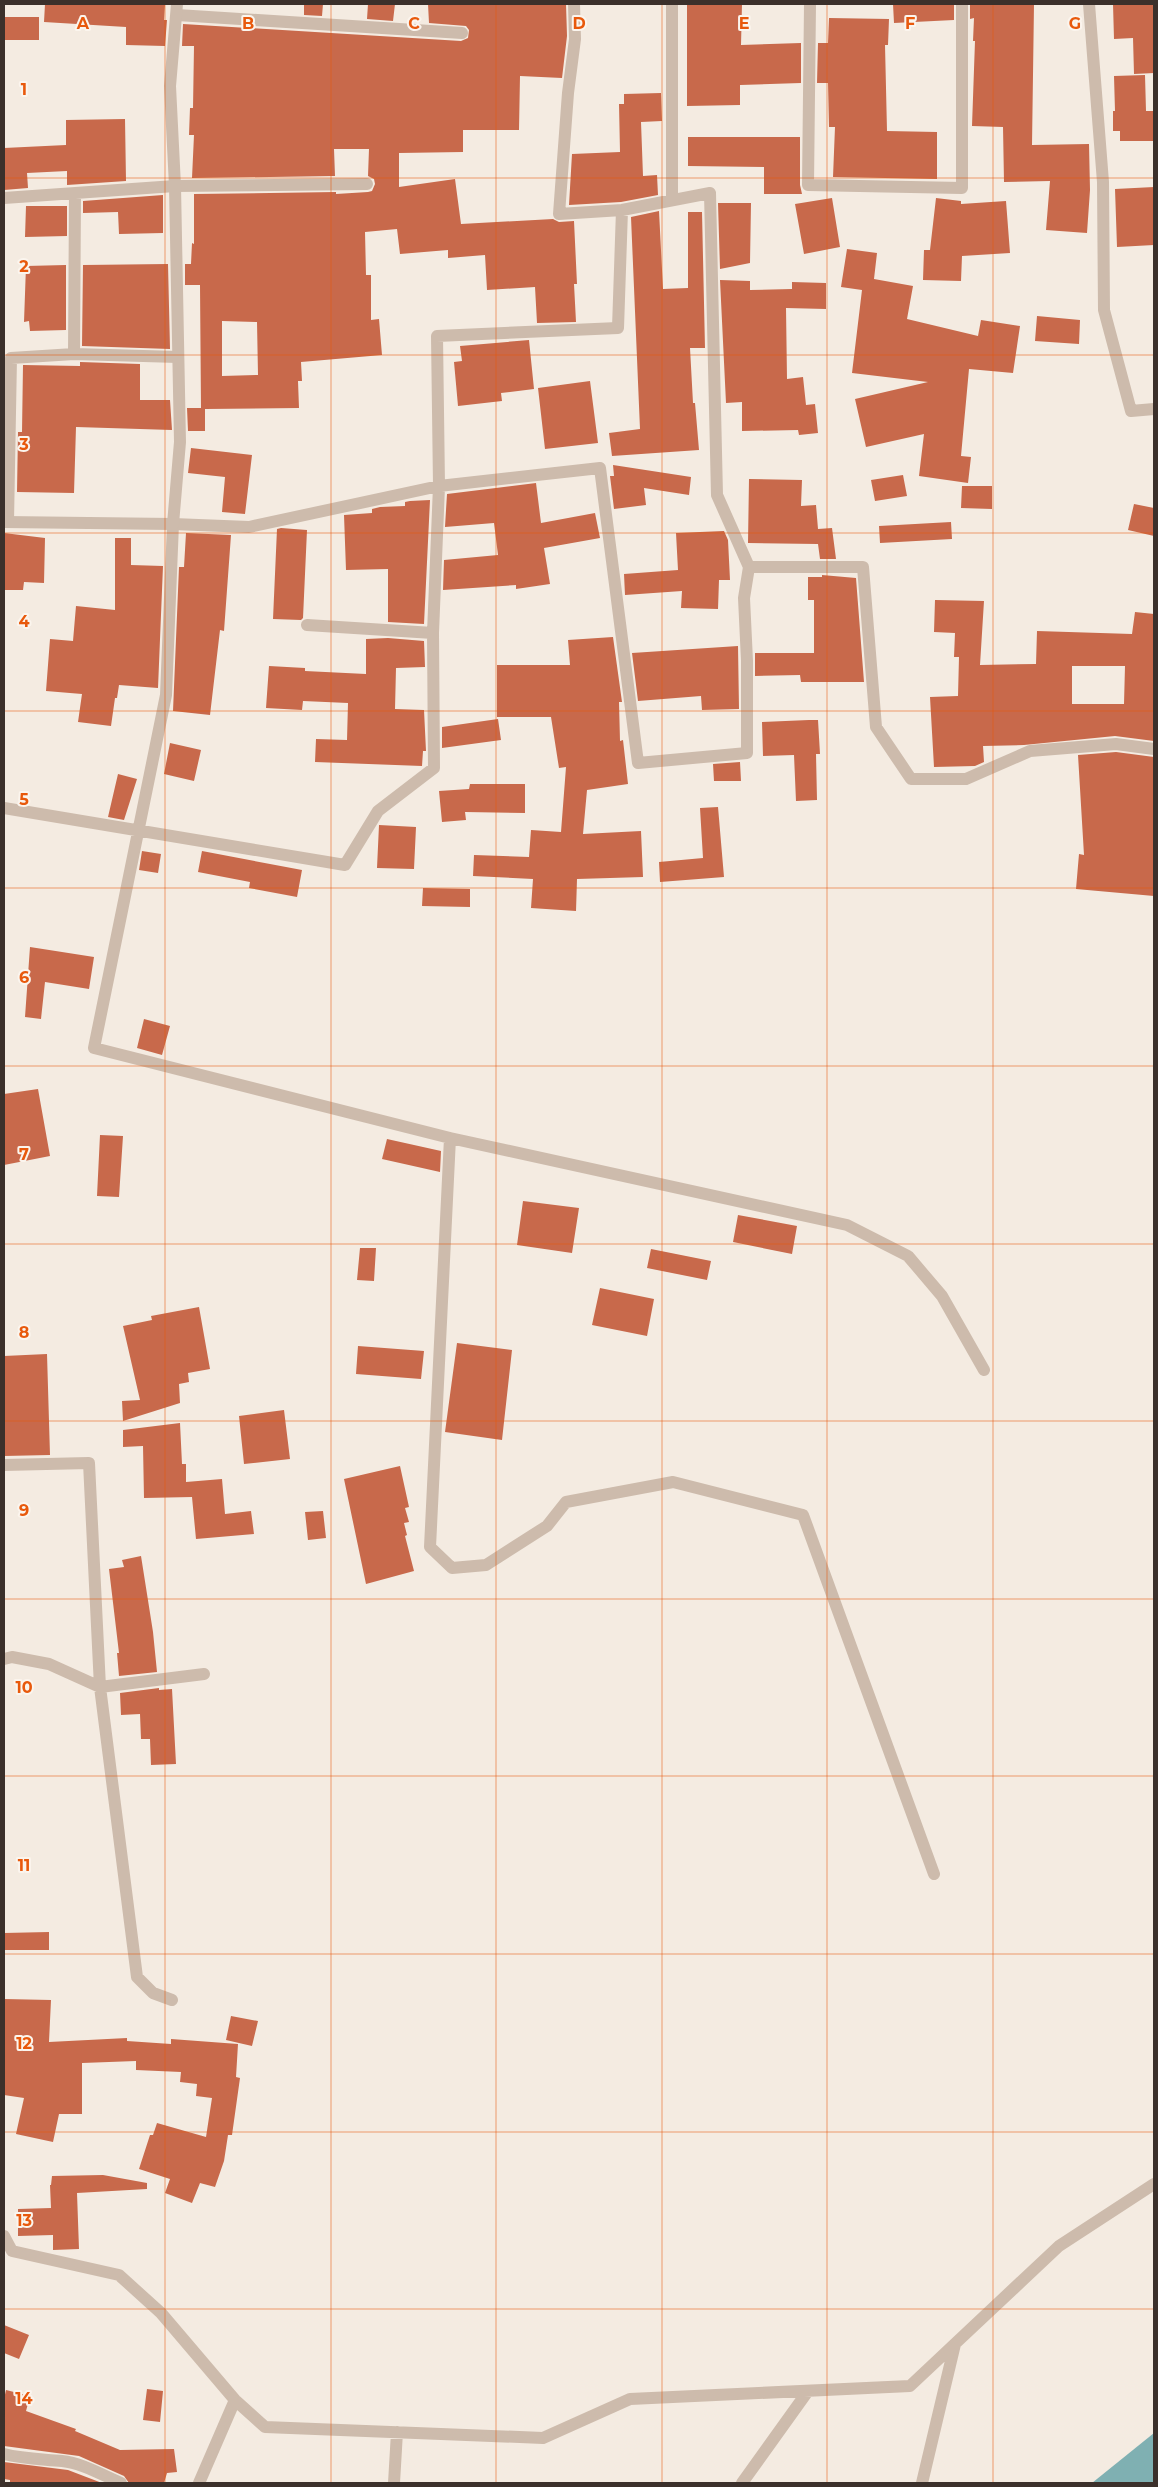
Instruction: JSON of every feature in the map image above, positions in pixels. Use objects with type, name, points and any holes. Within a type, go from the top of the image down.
[{"type":"street","points":[[178,357],[74,354],[7,358],[6,522],[249,527],[439,486],[600,468],[638,763],[747,753],[747,661],[744,598],[749,567],[717,495],[710,193],[622,210],[559,214],[568,93],[575,39],[574,4]]},
{"type":"street","points":[[672,4],[672,200]]},
{"type":"street","points":[[810,4],[808,185],[962,188],[962,4]]},
{"type":"street","points":[[1089,4],[1103,182],[1104,310],[1131,411],[1154,409]]},
{"type":"street","points":[[462,33],[177,10],[170,86],[175,186],[180,442],[166,695],[94,1048],[450,1138],[847,1226],[908,1256],[942,1296],[984,1370]]},
{"type":"street","points":[[4,198],[175,186],[367,184]]},
{"type":"street","points":[[74,354],[75,194]]},
{"type":"street","points":[[4,808],[345,865],[378,811],[434,768],[433,633],[439,486],[437,336],[618,328],[622,210]]},
{"type":"street","points":[[749,567],[864,567],[876,727],[911,779],[966,779],[1030,752],[1116,744],[1154,749]]},
{"type":"street","points":[[307,625],[433,633]]},
{"type":"street","points":[[450,1138],[430,1547],[452,1568],[486,1565],[547,1526],[566,1502],[673,1482],[803,1515],[934,1874]]},
{"type":"street","points":[[4,1465],[89,1463],[100,1687],[137,1977],[153,1993],[172,2000]]},
{"type":"street","points":[[4,1659],[12,1657],[49,1664],[100,1687],[204,1674]]},
{"type":"street","points":[[4,2236],[12,2251],[119,2275],[161,2313],[235,2400],[265,2427],[543,2438],[630,2399],[910,2386],[1059,2246],[1154,2184]]},
{"type":"street","points":[[922,2483],[955,2344]]},
{"type":"street","points":[[742,2483],[808,2391]]},
{"type":"street","points":[[199,2483],[235,2400]]},
{"type":"street","points":[[394,2483],[397,2432]]},
{"type":"street","points":[[4,2454],[44,2461],[63,2461],[121,2483]]},
{"type":"water","points":[[1154,2433],[1154,2483],[1092,2483]]},
{"type":"building","points":[[45,4],[165,4],[164,20],[167,20],[165,46],[126,45],[126,27],[44,22]]},
{"type":"building","points":[[304,4],[323,4],[322,16],[304,15]]},
{"type":"building","points":[[368,4],[395,4],[393,21],[367,19]]},
{"type":"building","points":[[428,4],[566,4],[567,36],[562,78],[520,76],[519,130],[463,130],[463,152],[399,153],[399,187],[455,179],[461,224],[553,219],[559,222],[574,221],[577,284],[574,284],[576,322],[537,323],[535,287],[487,290],[485,255],[448,258],[448,250],[400,254],[397,229],[365,232],[366,275],[371,275],[371,320],[379,319],[382,355],[301,362],[302,381],[298,381],[299,408],[205,409],[205,431],[188,431],[187,408],[201,408],[200,285],[185,285],[185,264],[191,264],[192,243],[194,244],[194,194],[336,192],[336,194],[372,191],[375,184],[374,179],[368,176],[369,149],[334,149],[335,176],[192,178],[194,135],[189,135],[190,108],[193,108],[194,46],[182,46],[183,24],[461,41],[468,38],[469,30],[466,26],[429,23]],"holes":[[[222,321],[257,322],[258,375],[222,376]]]},
{"type":"building","points":[[687,4],[742,4],[741,45],[801,43],[801,83],[740,85],[740,105],[687,106]]},
{"type":"building","points":[[893,4],[954,4],[954,20],[894,23]]},
{"type":"building","points":[[970,4],[1034,4],[1032,145],[1089,144],[1090,190],[1087,233],[1046,230],[1050,181],[1004,182],[1003,127],[972,126],[975,41],[973,41],[974,18],[970,19]]},
{"type":"building","points":[[1113,4],[1154,4],[1154,73],[1134,74],[1133,38],[1114,39]]},
{"type":"building","points":[[4,17],[39,17],[39,40],[4,40]]},
{"type":"building","points":[[829,18],[889,19],[888,45],[885,45],[887,131],[937,132],[937,179],[833,177],[835,127],[829,127],[828,83],[817,83],[818,43],[828,43]]},
{"type":"building","points":[[1145,75],[1146,111],[1154,111],[1154,141],[1120,141],[1120,131],[1113,131],[1113,111],[1115,111],[1114,76]]},
{"type":"building","points":[[661,93],[662,121],[641,122],[643,176],[657,175],[658,195],[621,202],[569,205],[572,154],[620,152],[619,104],[624,104],[624,94]]},
{"type":"building","points":[[125,119],[126,181],[67,185],[67,171],[27,173],[28,188],[4,190],[4,148],[66,145],[66,120]]},
{"type":"building","points":[[688,137],[800,137],[800,185],[802,194],[764,194],[764,167],[688,166]]},
{"type":"building","points":[[1154,187],[1154,245],[1117,247],[1115,189]]},
{"type":"building","points":[[163,195],[163,233],[119,234],[118,212],[83,213],[83,201]]},
{"type":"building","points":[[832,198],[840,247],[804,254],[795,204]]},
{"type":"building","points":[[936,198],[961,201],[961,204],[1006,201],[1010,253],[962,256],[961,281],[923,280],[924,250],[930,250]]},
{"type":"building","points":[[718,203],[751,203],[750,263],[720,269]]},
{"type":"building","points":[[26,206],[67,206],[67,236],[25,237]]},
{"type":"building","points":[[659,211],[663,289],[688,288],[688,212],[702,212],[705,348],[690,348],[693,403],[695,403],[699,450],[612,456],[609,433],[640,429],[631,217]]},
{"type":"building","points":[[847,249],[877,253],[874,279],[913,286],[907,319],[978,336],[981,320],[1020,326],[1013,373],[969,369],[961,456],[971,457],[968,483],[919,476],[924,434],[866,447],[855,399],[928,382],[852,373],[862,290],[841,287]]},
{"type":"building","points":[[168,264],[170,349],[82,346],[83,265]]},
{"type":"building","points":[[66,265],[66,330],[30,331],[29,321],[24,322],[26,266]]},
{"type":"building","points":[[720,280],[750,281],[750,290],[792,289],[792,282],[826,283],[826,309],[786,308],[787,379],[803,377],[806,405],[815,404],[818,433],[799,435],[798,430],[742,431],[742,402],[726,403]]},
{"type":"building","points":[[1037,316],[1080,320],[1079,344],[1035,341]]},
{"type":"building","points":[[529,340],[534,389],[501,393],[502,401],[458,406],[454,362],[462,361],[460,346]]},
{"type":"building","points":[[80,362],[140,364],[140,400],[170,400],[172,430],[76,427],[74,493],[17,492],[18,432],[22,432],[23,365],[80,366]]},
{"type":"building","points":[[590,381],[598,443],[545,449],[538,388]]},
{"type":"building","points":[[191,448],[252,455],[245,514],[222,512],[225,477],[188,473]]},
{"type":"building","points":[[613,465],[691,477],[689,495],[644,488],[646,505],[614,509],[610,476],[614,476]]},
{"type":"building","points":[[903,475],[907,496],[875,501],[871,480]]},
{"type":"building","points":[[749,479],[802,480],[801,506],[816,505],[818,529],[832,528],[836,559],[820,559],[818,544],[748,543]]},
{"type":"building","points":[[536,483],[541,523],[595,513],[600,538],[544,548],[550,584],[516,589],[516,585],[443,590],[444,560],[498,555],[494,523],[445,527],[447,494]]},
{"type":"building","points":[[962,486],[992,486],[992,509],[961,508]]},
{"type":"building","points":[[430,500],[424,624],[388,622],[388,569],[346,570],[344,515],[372,513],[372,509],[380,507],[405,506],[405,502]]},
{"type":"building","points":[[1134,504],[1154,508],[1154,536],[1128,530]]},
{"type":"building","points":[[951,522],[952,539],[880,543],[879,526]]},
{"type":"building","points":[[277,529],[307,530],[303,618],[301,620],[273,619]]},
{"type":"building","points":[[724,531],[728,540],[730,580],[719,580],[718,609],[681,608],[682,591],[625,595],[624,574],[678,570],[676,533]]},
{"type":"building","points":[[4,533],[45,538],[44,583],[24,582],[23,590],[4,590]]},
{"type":"building","points":[[186,533],[231,535],[224,631],[220,630],[210,715],[173,711],[179,567],[184,567]]},
{"type":"building","points":[[115,538],[131,538],[131,565],[163,566],[158,688],[119,685],[111,726],[78,722],[82,694],[46,691],[50,639],[73,641],[76,606],[115,610]]},
{"type":"building","points":[[822,575],[856,578],[864,682],[801,682],[800,675],[755,676],[755,653],[814,653],[814,600],[808,600],[808,577],[822,577]]},
{"type":"building","points":[[935,600],[984,601],[980,665],[1036,664],[1037,631],[1132,634],[1135,612],[1154,614],[1154,741],[1115,736],[1024,745],[983,746],[984,762],[975,766],[934,767],[930,697],[958,696],[959,657],[954,657],[955,633],[934,632]],"holes":[[[1072,666],[1125,666],[1124,704],[1072,704]]]},
{"type":"building","points":[[613,637],[622,702],[619,702],[620,741],[623,740],[628,784],[587,790],[583,834],[641,831],[643,877],[577,879],[576,911],[531,908],[533,879],[473,876],[474,855],[529,857],[531,830],[561,832],[566,767],[559,768],[551,717],[497,717],[497,665],[570,665],[568,640]]},
{"type":"building","points":[[388,638],[424,641],[425,667],[396,668],[395,709],[424,710],[426,751],[423,751],[422,766],[315,762],[316,739],[347,740],[348,703],[303,701],[302,710],[266,708],[269,666],[305,668],[305,671],[366,674],[366,639]]},
{"type":"building","points":[[738,646],[739,709],[702,710],[701,696],[638,701],[632,653]]},
{"type":"building","points":[[498,719],[501,740],[442,748],[442,727]]},
{"type":"building","points":[[818,720],[820,754],[816,754],[817,800],[796,801],[794,755],[763,756],[762,722]]},
{"type":"building","points":[[170,743],[201,750],[194,781],[164,774]]},
{"type":"building","points":[[1116,752],[1154,757],[1154,896],[1076,889],[1079,854],[1084,855],[1078,755]]},
{"type":"building","points":[[740,762],[741,781],[714,781],[713,764]]},
{"type":"building","points":[[118,774],[137,779],[124,820],[108,817]]},
{"type":"building","points":[[470,784],[525,784],[525,813],[465,812],[466,820],[442,822],[439,791],[469,789]]},
{"type":"building","points":[[718,807],[724,877],[660,882],[659,862],[703,858],[700,808]]},
{"type":"building","points":[[379,825],[416,827],[414,869],[377,868]]},
{"type":"building","points":[[142,851],[161,854],[158,873],[139,870]]},
{"type":"building","points":[[202,851],[302,870],[297,897],[249,888],[250,882],[198,872]]},
{"type":"building","points":[[423,888],[470,889],[470,907],[422,906]]},
{"type":"building","points":[[30,947],[94,957],[89,989],[45,982],[41,1019],[25,1017]]},
{"type":"building","points":[[144,1019],[170,1026],[162,1055],[137,1048]]},
{"type":"building","points":[[38,1089],[50,1156],[4,1165],[4,1094]]},
{"type":"building","points":[[100,1135],[123,1136],[119,1197],[97,1196]]},
{"type":"building","points":[[387,1139],[441,1151],[440,1172],[382,1159]]},
{"type":"building","points":[[523,1201],[579,1208],[572,1253],[517,1245]]},
{"type":"building","points":[[738,1215],[797,1226],[792,1254],[733,1242]]},
{"type":"building","points":[[360,1248],[376,1248],[374,1281],[357,1280]]},
{"type":"building","points":[[651,1249],[711,1261],[707,1280],[647,1268]]},
{"type":"building","points":[[600,1288],[654,1299],[647,1336],[592,1325]]},
{"type":"building","points":[[199,1307],[210,1369],[188,1373],[189,1382],[179,1384],[180,1403],[123,1421],[122,1401],[140,1400],[123,1326],[152,1320],[151,1316]]},
{"type":"building","points":[[457,1343],[512,1350],[502,1440],[445,1432]]},
{"type":"building","points":[[358,1346],[424,1351],[421,1379],[356,1374]]},
{"type":"building","points":[[47,1354],[50,1455],[4,1456],[4,1356]]},
{"type":"building","points":[[284,1410],[290,1459],[244,1464],[239,1416]]},
{"type":"building","points":[[180,1423],[182,1464],[186,1464],[186,1482],[222,1479],[225,1514],[251,1511],[254,1534],[196,1539],[192,1497],[144,1498],[143,1446],[123,1447],[123,1430]]},
{"type":"building","points":[[400,1466],[409,1507],[405,1508],[409,1522],[404,1523],[407,1535],[405,1536],[414,1571],[366,1584],[344,1479]]},
{"type":"building","points":[[323,1511],[326,1538],[308,1540],[305,1512]]},
{"type":"building","points":[[141,1556],[153,1632],[157,1672],[119,1676],[117,1653],[119,1653],[109,1569],[124,1567],[122,1560]]},
{"type":"building","points":[[159,1688],[159,1690],[172,1689],[176,1764],[151,1765],[150,1739],[141,1739],[140,1714],[121,1715],[120,1693]]},
{"type":"building","points":[[49,1932],[49,1950],[4,1950],[4,1933]]},
{"type":"building","points":[[4,1999],[51,2000],[49,2042],[127,2038],[127,2041],[171,2044],[171,2039],[238,2044],[236,2077],[240,2078],[232,2135],[228,2135],[224,2161],[215,2187],[200,2183],[192,2203],[165,2193],[170,2179],[139,2169],[150,2135],[153,2135],[157,2123],[206,2137],[212,2098],[196,2096],[197,2084],[180,2082],[181,2072],[136,2070],[136,2061],[82,2063],[82,2114],[59,2114],[53,2142],[16,2134],[24,2098],[4,2095]]},
{"type":"building","points":[[231,2016],[258,2021],[252,2046],[226,2040]]},
{"type":"building","points":[[103,2175],[147,2183],[147,2189],[77,2193],[79,2249],[53,2250],[53,2235],[18,2236],[18,2209],[51,2208],[50,2185],[52,2176]]},
{"type":"building","points":[[4,2325],[29,2335],[19,2359],[4,2353]]},
{"type":"building","points":[[147,2389],[163,2391],[160,2422],[143,2420]]},
{"type":"building","points":[[6,2390],[30,2396],[26,2411],[76,2429],[75,2431],[120,2450],[174,2449],[177,2472],[167,2473],[164,2483],[129,2483],[124,2476],[79,2456],[4,2446],[4,2399]]},
{"type":"building","points":[[4,2462],[68,2470],[102,2483],[10,2482],[10,2480],[4,2479]]}]
